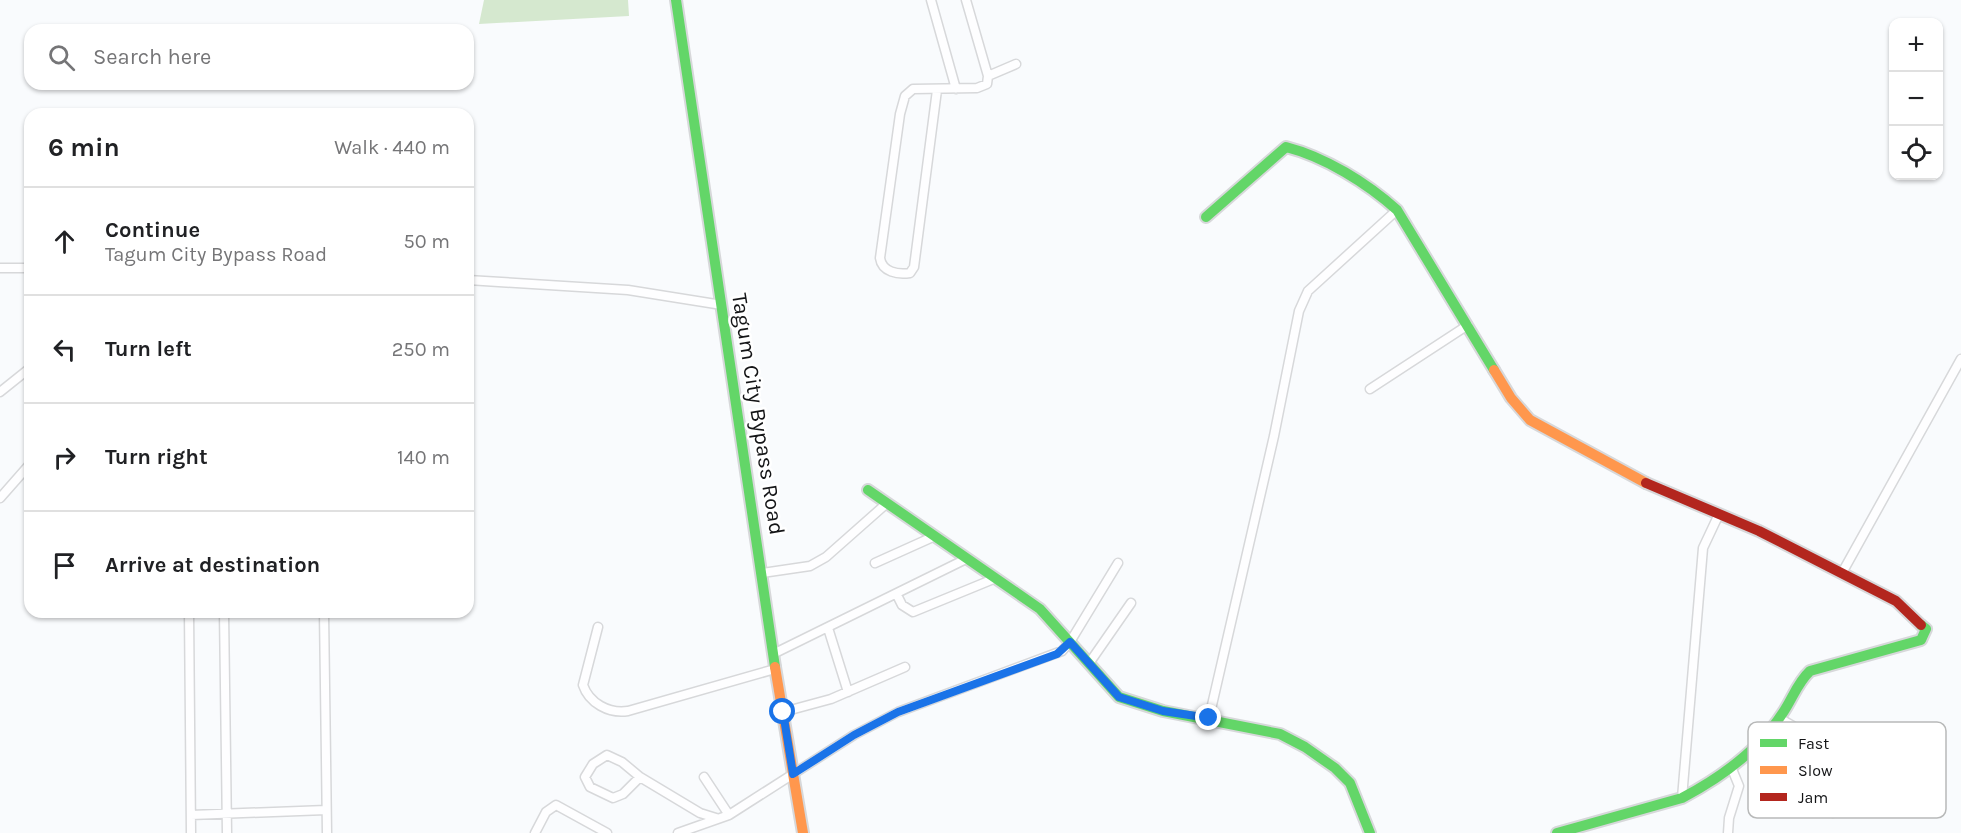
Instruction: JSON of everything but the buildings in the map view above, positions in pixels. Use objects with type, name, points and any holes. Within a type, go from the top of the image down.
[{"type":"street","name":"Tagum City Bypass Road","points":[[676,0],[775,669],[803,833]]},
{"type":"street","points":[[931,0],[956,88]]},
{"type":"street","points":[[937,90],[914,267],[910,273],[904,274],[886,269],[881,265],[880,258],[900,114],[908,92],[919,89],[937,90],[985,86],[988,76],[966,0]]},
{"type":"street","points":[[988,76],[1016,64]]},
{"type":"street","points":[[1206,217],[1286,147],[1374,190],[1397,210],[1468,324],[1511,399],[1530,420],[1643,482],[1719,514],[1842,573],[1900,604],[1924,626],[1926,634],[1921,640],[1810,671],[1802,678],[1775,722]]},
{"type":"street","points":[[1209,718],[1274,436],[1299,311],[1308,291],[1397,210]]},
{"type":"street","points":[[0,268],[24,268]]},
{"type":"street","points":[[474,280],[628,290],[722,305]]},
{"type":"street","points":[[1370,388],[1468,324]]},
{"type":"street","points":[[1842,573],[1961,359]]},
{"type":"street","points":[[0,392],[24,373]]},
{"type":"street","points":[[0,498],[24,471]]},
{"type":"street","points":[[868,490],[1040,609],[1090,662],[1111,692],[1131,703],[1163,711],[1209,718],[1280,734],[1335,768],[1357,795],[1360,810],[1370,833]]},
{"type":"street","points":[[762,573],[810,566],[826,557],[886,504]]},
{"type":"street","points":[[1682,798],[1703,548],[1719,514]]},
{"type":"street","points":[[874,563],[935,536]]},
{"type":"street","points":[[773,654],[897,595],[966,559]]},
{"type":"street","points":[[678,833],[729,815],[854,735],[898,712],[1057,654],[1070,642],[1118,563]]},
{"type":"street","points":[[897,595],[902,605],[913,612],[996,578]]},
{"type":"street","points":[[1090,662],[1131,603]]},
{"type":"street","points":[[189,618],[191,833]]},
{"type":"street","points":[[224,618],[226,833]]},
{"type":"street","points":[[324,618],[327,833]]},
{"type":"street","points":[[598,627],[583,685],[592,701],[611,711],[628,711],[775,669]]},
{"type":"street","points":[[828,628],[848,692]]},
{"type":"street","points":[[783,712],[848,692],[905,668]]},
{"type":"street","points":[[1779,718],[1786,722]]},
{"type":"street","points":[[1557,833],[1610,816],[1682,798],[1732,769],[1748,752]]},
{"type":"street","points":[[640,777],[623,794],[613,798],[590,787],[585,777],[593,764],[607,755],[622,762],[640,777],[700,813],[716,818]]},
{"type":"street","points":[[1728,833],[1729,818],[1739,786],[1732,769]]},
{"type":"street","points":[[704,777],[729,815]]},
{"type":"street","points":[[535,833],[546,812],[556,805],[607,833]]},
{"type":"street","points":[[191,815],[326,810]]},
{"type":"green space","points":[[484,0],[628,0],[629,16],[479,24]]},
{"type":"traffic: fast","points":[[676,0],[775,667]]},
{"type":"traffic: fast","points":[[1206,217],[1286,147],[1330,164],[1359,181],[1397,210],[1494,370]]},
{"type":"traffic: fast","points":[[868,490],[1040,609],[1119,697],[1163,711],[1280,734],[1305,747],[1335,768],[1350,783],[1370,833]]},
{"type":"traffic: fast","points":[[1776,722],[1810,671],[1921,640],[1926,629],[1921,625]]},
{"type":"traffic: fast","points":[[1557,833],[1682,798],[1724,772],[1748,754]]},
{"type":"traffic: slow","points":[[1494,370],[1511,398],[1530,420],[1646,483]]},
{"type":"traffic: slow","points":[[775,667],[803,833]]},
{"type":"traffic: jam","points":[[1646,483],[1759,531],[1896,601],[1921,625]]},
{"type":"route","points":[[783,712],[793,774],[854,735],[898,712],[993,675],[1057,654],[1070,642],[1090,662],[1111,692],[1119,697],[1131,703],[1163,711],[1209,718]]}]
